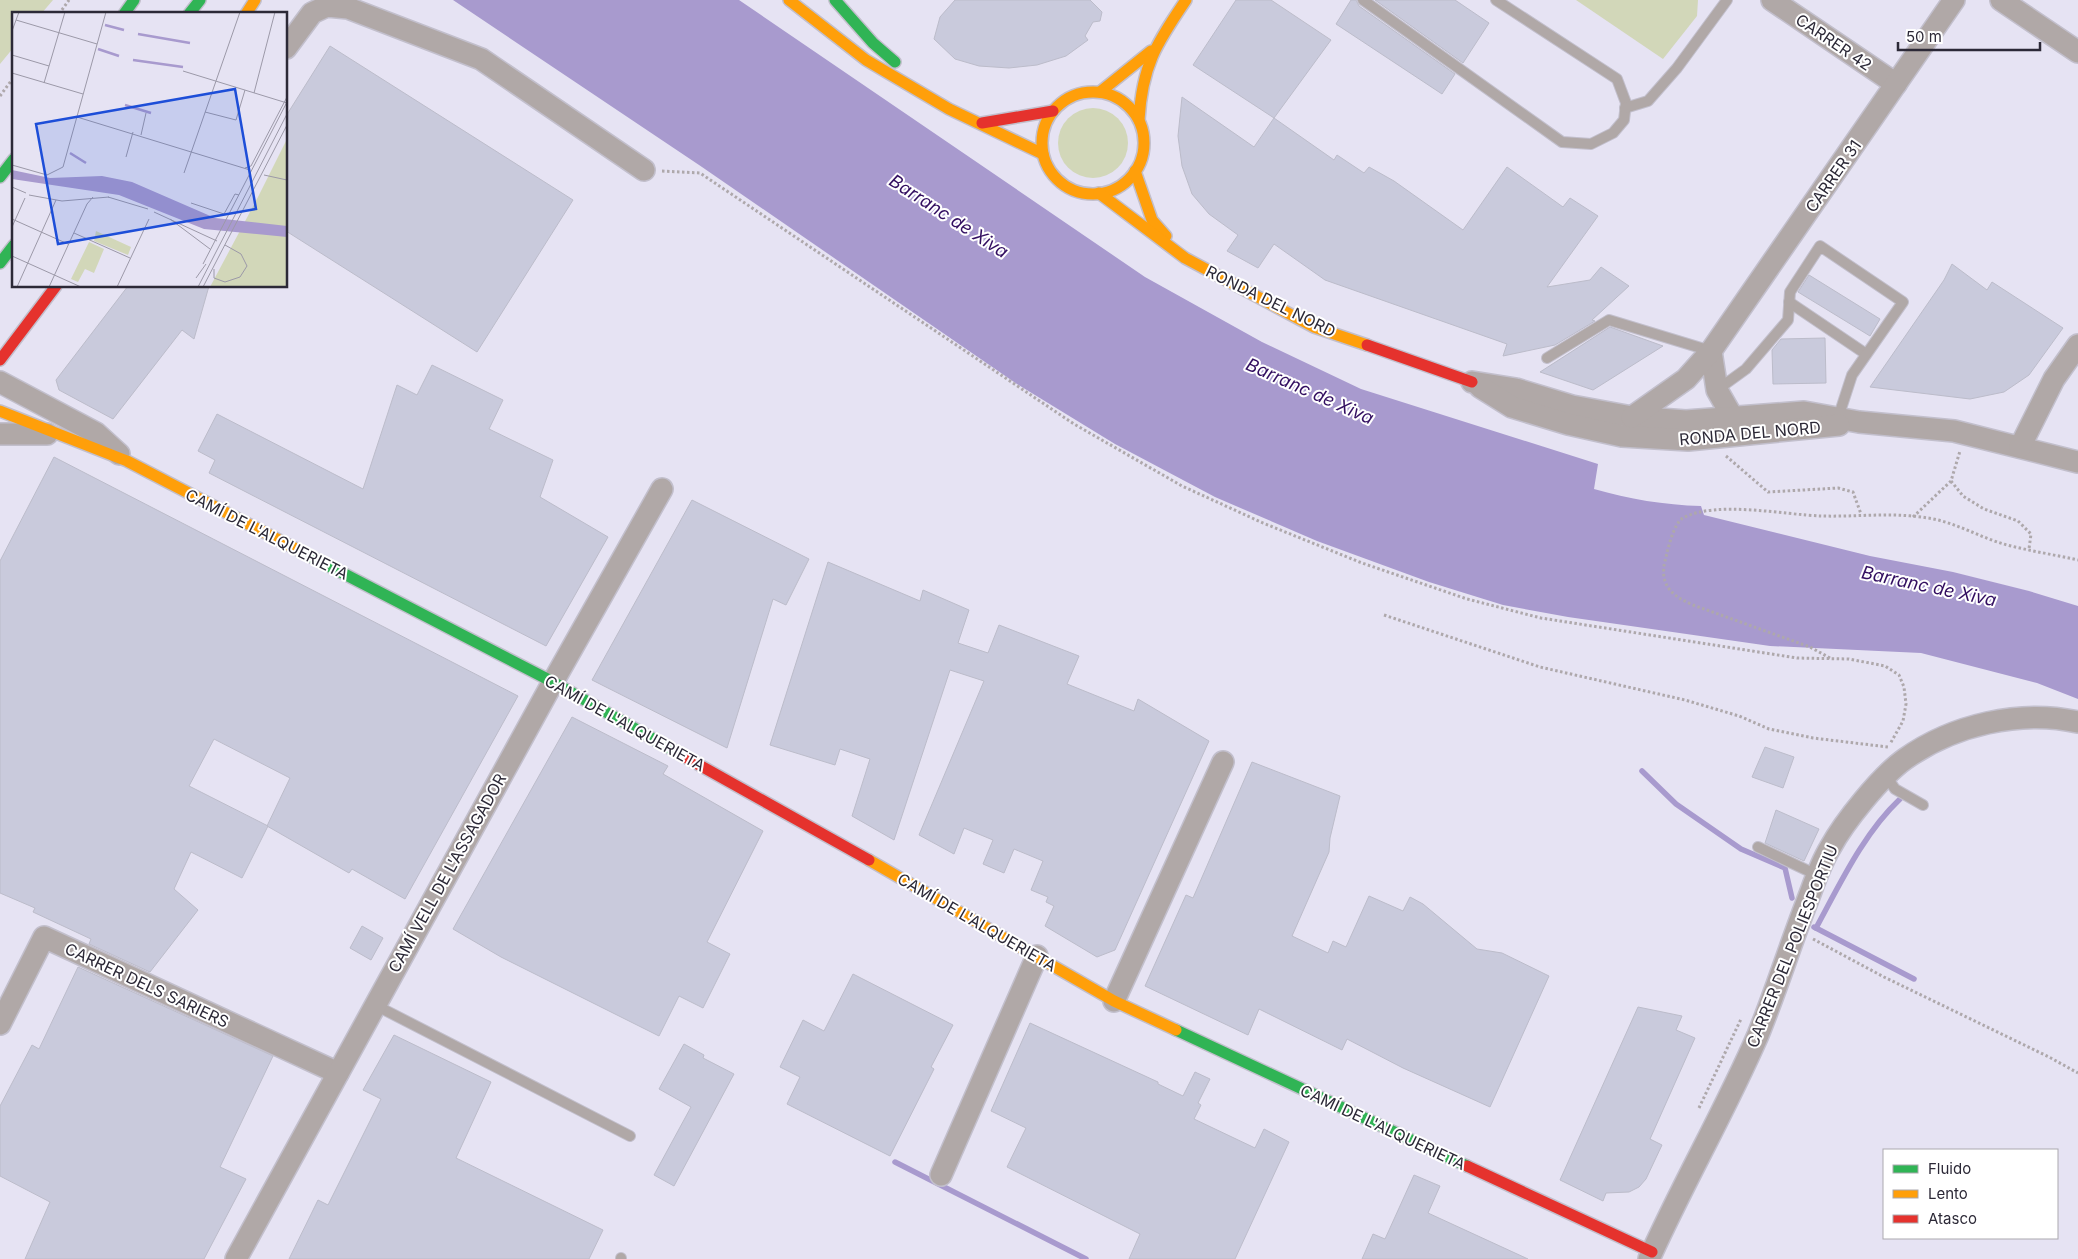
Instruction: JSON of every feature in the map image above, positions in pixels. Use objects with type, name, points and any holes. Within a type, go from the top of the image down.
[{"type":"main road","points":[[125,12],[134,0]]},
{"type":"main road","points":[[191,12],[200,0]]},
{"type":"main road","points":[[247,12],[255,0]]},
{"type":"main road","points":[[790,0],[866,60],[949,109],[982,122],[1043,154]]},
{"type":"main road","points":[[835,0],[873,43],[949,109]]},
{"type":"main road","points":[[1139,120],[1129,107],[1116,97],[1100,92],[1082,93],[1066,99],[1053,111],[1043,132],[1043,154],[1048,168],[1058,180],[1070,188],[1084,193],[1099,193],[1113,190],[1125,182],[1135,171],[1141,160],[1144,146],[1139,120],[1139,94],[1144,70],[1152,51],[1186,0]]},
{"type":"main road","points":[[1100,92],[1152,51]]},
{"type":"main road","points":[[982,122],[1053,111]]},
{"type":"main road","points":[[0,177],[12,162]]},
{"type":"main road","name":"RONDA DEL NORD","points":[[1135,171],[1152,220],[1184,258]]},
{"type":"main road","name":"RONDA DEL NORD","points":[[1099,193],[1184,258],[1314,326],[1472,382]]},
{"type":"main road","points":[[0,263],[12,248]]},
{"type":"main road","points":[[0,360],[54,288]]},
{"type":"main road","name":"CAMÍ DE L'ALQUERIETA","points":[[0,412],[127,461],[552,682],[879,865],[1114,1001],[1650,1256]]},
{"type":"street","name":"CARRER 42","points":[[1772,0],[1896,84]]},
{"type":"street","name":"CARRER 31","points":[[1632,417],[1686,380],[1712,351],[1954,0]]},
{"type":"street","points":[[2001,0],[2078,52]]},
{"type":"street","points":[[288,45],[312,13],[327,6],[348,8],[481,59],[644,170]]},
{"type":"street","points":[[2020,447],[2054,380],[2078,345]]},
{"type":"street","points":[[1712,351],[1717,390],[1733,418]]},
{"type":"street","name":"CAMÍ DE L'ALQUERIETA","points":[[0,382],[96,433],[127,461]]},
{"type":"street","name":"RONDA DEL NORD","points":[[1472,382],[1516,389],[1572,406],[1632,417],[1686,421],[1804,412],[1858,422],[1964,433],[2078,462]]},
{"type":"street","name":"RONDA DEL NORD","points":[[1472,382],[1512,407],[1622,436],[1688,440],[1803,430],[1858,422]]},
{"type":"street","points":[[0,434],[62,435]]},
{"type":"street","name":"CAMÍ VELL DE L'ASSAGADOR","points":[[236,1259],[552,682],[662,489]]},
{"type":"street","name":"CARRER DEL POLIESPORTIU","points":[[1650,1256],[1757,1035],[1818,875],[1830,848],[1848,821],[1886,776],[1904,759],[1935,741],[1966,729],[2002,721],[2035,718],[2078,722]]},
{"type":"street","points":[[1114,1001],[1223,762]]},
{"type":"street","name":"CARRER DELS SARIERS","points":[[0,1024],[44,937],[338,1073]]},
{"type":"street","points":[[941,1175],[1037,956]]},
{"type":"lane","points":[[1363,0],[1562,142],[1591,144],[1613,133],[1624,120],[1626,103],[1617,79],[1496,0]]},
{"type":"lane","points":[[1625,108],[1648,101],[1677,68],[1727,0]]},
{"type":"lane","points":[[1717,390],[1746,369],[1788,320],[1790,292],[1820,246],[1903,302],[1852,375],[1838,418]]},
{"type":"lane","points":[[1789,302],[1866,354]]},
{"type":"lane","points":[[1547,358],[1610,320],[1712,351]]},
{"type":"lane","points":[[1886,776],[1895,789],[1923,805]]},
{"type":"lane","points":[[1758,847],[1818,875]]},
{"type":"lane","points":[[375,1005],[630,1136]]},
{"type":"path","points":[[60,12],[69,0]]},
{"type":"path","points":[[0,96],[12,80]]},
{"type":"path","points":[[644,170],[700,173],[1074,424],[1182,486],[1263,523],[1362,563],[1467,599],[1541,618],[1798,658],[1849,659],[1885,666],[1898,676],[1904,687],[1906,704],[1902,721],[1883,757],[1886,776]]},
{"type":"path","points":[[1913,517],[1951,481],[1964,433]]},
{"type":"path","points":[[1716,438],[1727,460],[1768,492],[1838,488],[1853,492],[1861,514]]},
{"type":"path","points":[[1951,481],[1963,496],[1984,509],[2018,521],[2031,534],[2029,549]]},
{"type":"path","points":[[1832,659],[1810,647],[1762,632],[1678,598],[1668,590],[1663,578],[1664,566],[1676,526],[1681,518],[1702,511],[1744,510],[1823,516],[1861,514],[1929,518],[2008,545],[2078,560]]},
{"type":"path","points":[[1384,615],[1540,667],[1684,700],[1739,716],[1769,729],[1813,738],[1888,747]]},
{"type":"path","points":[[1797,930],[1884,977],[2078,1073]]},
{"type":"path","points":[[1698,1110],[1743,1015]]},
{"type":"green space","points":[[0,0],[53,0],[43,12],[12,12],[12,49],[0,64]]},
{"type":"green space","points":[[1576,0],[1698,0],[1697,16],[1663,59]]},
{"type":"green space","points":[[1093,108],[1106,111],[1118,118],[1125,130],[1128,143],[1125,156],[1118,168],[1106,175],[1093,178],[1080,175],[1068,168],[1061,156],[1058,143],[1061,130],[1068,118],[1080,111]]},
{"type":"water","name":"Barranc de Xiva","points":[[453,0],[739,0],[1145,277],[1262,342],[1361,389],[1598,464],[1594,489],[1647,501],[1701,506],[1704,515],[1870,556],[1953,572],[2029,591],[2078,606],[2078,699],[2037,683],[1921,653],[1770,646],[1568,617],[1503,605],[1429,582],[1317,541],[1215,497],[1115,444],[1017,384],[702,167]]},
{"type":"building","points":[[955,0],[1090,0],[1102,12],[1100,21],[1093,22],[1085,36],[1088,40],[1066,56],[1037,65],[1009,68],[979,66],[955,59],[934,39],[940,17]]},
{"type":"building","points":[[1236,0],[1271,0],[1331,40],[1274,118],[1193,65]]},
{"type":"building","points":[[1351,0],[1356,0],[1359,6],[1455,74],[1442,94],[1336,24]]},
{"type":"building","points":[[1375,0],[1455,0],[1489,23],[1463,63]]},
{"type":"building","points":[[330,46],[573,200],[477,352],[288,232],[288,113]]},
{"type":"building","points":[[1182,97],[1254,147],[1274,118],[1334,160],[1337,155],[1364,173],[1369,167],[1394,181],[1463,230],[1507,167],[1563,207],[1570,198],[1598,216],[1547,287],[1590,280],[1601,267],[1629,286],[1592,320],[1595,321],[1555,345],[1503,356],[1507,344],[1325,280],[1274,244],[1258,268],[1227,251],[1238,235],[1209,214],[1192,194],[1182,166],[1178,136]]},
{"type":"building","points":[[1952,264],[1987,290],[1992,282],[2063,328],[2029,375],[2004,392],[1970,399],[1870,387],[1944,280]]},
{"type":"building","points":[[1809,275],[1880,319],[1870,336],[1798,292]]},
{"type":"building","points":[[126,288],[208,288],[194,339],[182,330],[113,419],[59,390],[56,380]]},
{"type":"building","points":[[1610,327],[1663,346],[1593,390],[1540,372]]},
{"type":"building","points":[[1825,338],[1826,383],[1773,384],[1772,350],[1781,339]]},
{"type":"building","points":[[432,365],[503,400],[489,429],[553,460],[540,497],[608,537],[546,646],[209,473],[215,460],[198,451],[217,414],[363,489],[397,385],[417,395]]},
{"type":"building","points":[[54,457],[518,696],[405,899],[352,869],[349,873],[268,826],[242,878],[191,852],[174,889],[198,910],[150,972],[89,944],[91,939],[33,912],[35,908],[0,893],[0,561]],"holes":[[[214,739],[290,778],[267,826],[189,786]]]},
{"type":"building","points":[[692,500],[809,559],[786,605],[773,599],[727,748],[592,680]]},
{"type":"building","points":[[828,562],[920,601],[923,590],[969,610],[958,643],[988,653],[999,625],[1079,656],[1067,684],[1134,711],[1138,699],[1209,741],[1115,950],[1097,957],[1045,926],[1054,906],[1046,902],[1048,897],[1031,890],[1043,861],[1014,849],[1004,873],[983,864],[993,840],[964,828],[954,854],[919,835],[984,681],[950,670],[894,840],[852,816],[870,759],[840,749],[835,765],[770,745]]},
{"type":"building","points":[[572,717],[668,766],[663,774],[763,831],[707,942],[730,954],[703,1008],[679,996],[659,1036],[501,957],[453,929]]},
{"type":"building","points":[[1765,747],[1794,757],[1783,788],[1752,777]]},
{"type":"building","points":[[1252,762],[1340,796],[1330,838],[1329,852],[1292,936],[1328,953],[1333,941],[1346,947],[1369,896],[1403,911],[1410,897],[1423,904],[1477,949],[1502,953],[1549,976],[1490,1107],[1403,1068],[1347,1039],[1342,1050],[1259,1009],[1248,1035],[1145,986],[1186,895],[1193,898]]},
{"type":"building","points":[[1776,810],[1819,829],[1804,861],[1765,843]]},
{"type":"building","points":[[362,926],[383,938],[371,960],[350,948]]},
{"type":"building","points":[[78,967],[273,1056],[220,1167],[246,1179],[204,1259],[25,1259],[50,1202],[0,1176],[0,1106],[32,1045],[39,1049]]},
{"type":"building","points":[[853,974],[953,1025],[931,1067],[934,1069],[890,1156],[787,1104],[800,1077],[780,1067],[803,1020],[824,1031]]},
{"type":"building","points":[[1638,1007],[1682,1016],[1676,1030],[1695,1038],[1650,1139],[1662,1145],[1646,1179],[1639,1187],[1629,1192],[1606,1193],[1603,1201],[1560,1180]]},
{"type":"building","points":[[1030,1023],[1158,1082],[1158,1084],[1183,1096],[1195,1072],[1210,1079],[1198,1103],[1201,1105],[1194,1119],[1255,1148],[1264,1129],[1289,1142],[1235,1259],[1129,1259],[1140,1234],[1007,1167],[1026,1128],[991,1111]]},
{"type":"building","points":[[394,1035],[491,1082],[456,1158],[603,1230],[589,1259],[289,1259],[318,1200],[328,1205],[381,1099],[363,1090]]},
{"type":"building","points":[[684,1044],[704,1055],[703,1058],[734,1074],[674,1186],[654,1175],[691,1107],[659,1089]]},
{"type":"building","points":[[1414,1175],[1440,1186],[1428,1213],[1528,1259],[1362,1259],[1373,1234],[1385,1239]]},
{"type":"waterway","points":[[1642,771],[1676,804],[1741,849],[1785,868],[1792,898]]},
{"type":"waterway","points":[[1816,928],[1863,844],[1900,799]]},
{"type":"waterway","points":[[1814,927],[1914,979]]},
{"type":"waterway","points":[[895,1162],[1086,1259]]},
{"type":"traffic: fast","points":[[125,12],[134,0]]},
{"type":"traffic: fast","points":[[191,12],[200,0]]},
{"type":"traffic: fast","points":[[835,0],[873,43],[895,62]]},
{"type":"traffic: fast","points":[[0,177],[12,162]]},
{"type":"traffic: fast","points":[[0,263],[12,248]]},
{"type":"traffic: fast","points":[[300,551],[553,682],[685,757]]},
{"type":"traffic: fast","points":[[1176,1030],[1467,1166]]},
{"type":"traffic: slow","points":[[247,12],[255,0]]},
{"type":"traffic: slow","points":[[789,0],[866,60],[949,109],[1043,154]]},
{"type":"traffic: slow","points":[[1139,120],[1143,85],[1152,56],[1166,30],[1186,0]]},
{"type":"traffic: slow","points":[[1100,92],[1151,51]]},
{"type":"traffic: slow","points":[[1093,92],[1112,96],[1129,107],[1140,124],[1144,143],[1140,162],[1129,179],[1112,190],[1093,194],[1074,190],[1057,179],[1046,162],[1042,143],[1046,124],[1057,107],[1074,96],[1093,92]]},
{"type":"traffic: slow","points":[[1135,171],[1152,220],[1166,236]]},
{"type":"traffic: slow","points":[[1099,193],[1185,258],[1314,327],[1367,345]]},
{"type":"traffic: slow","points":[[0,411],[127,461],[300,551]]},
{"type":"traffic: slow","points":[[869,860],[1114,1001],[1176,1030]]},
{"type":"traffic: jam","points":[[982,123],[1053,111]]},
{"type":"traffic: jam","points":[[0,360],[54,288]]},
{"type":"traffic: jam","points":[[1367,345],[1472,382]]},
{"type":"traffic: jam","points":[[685,757],[869,860]]},
{"type":"traffic: jam","points":[[1467,1166],[1652,1252]]}]
